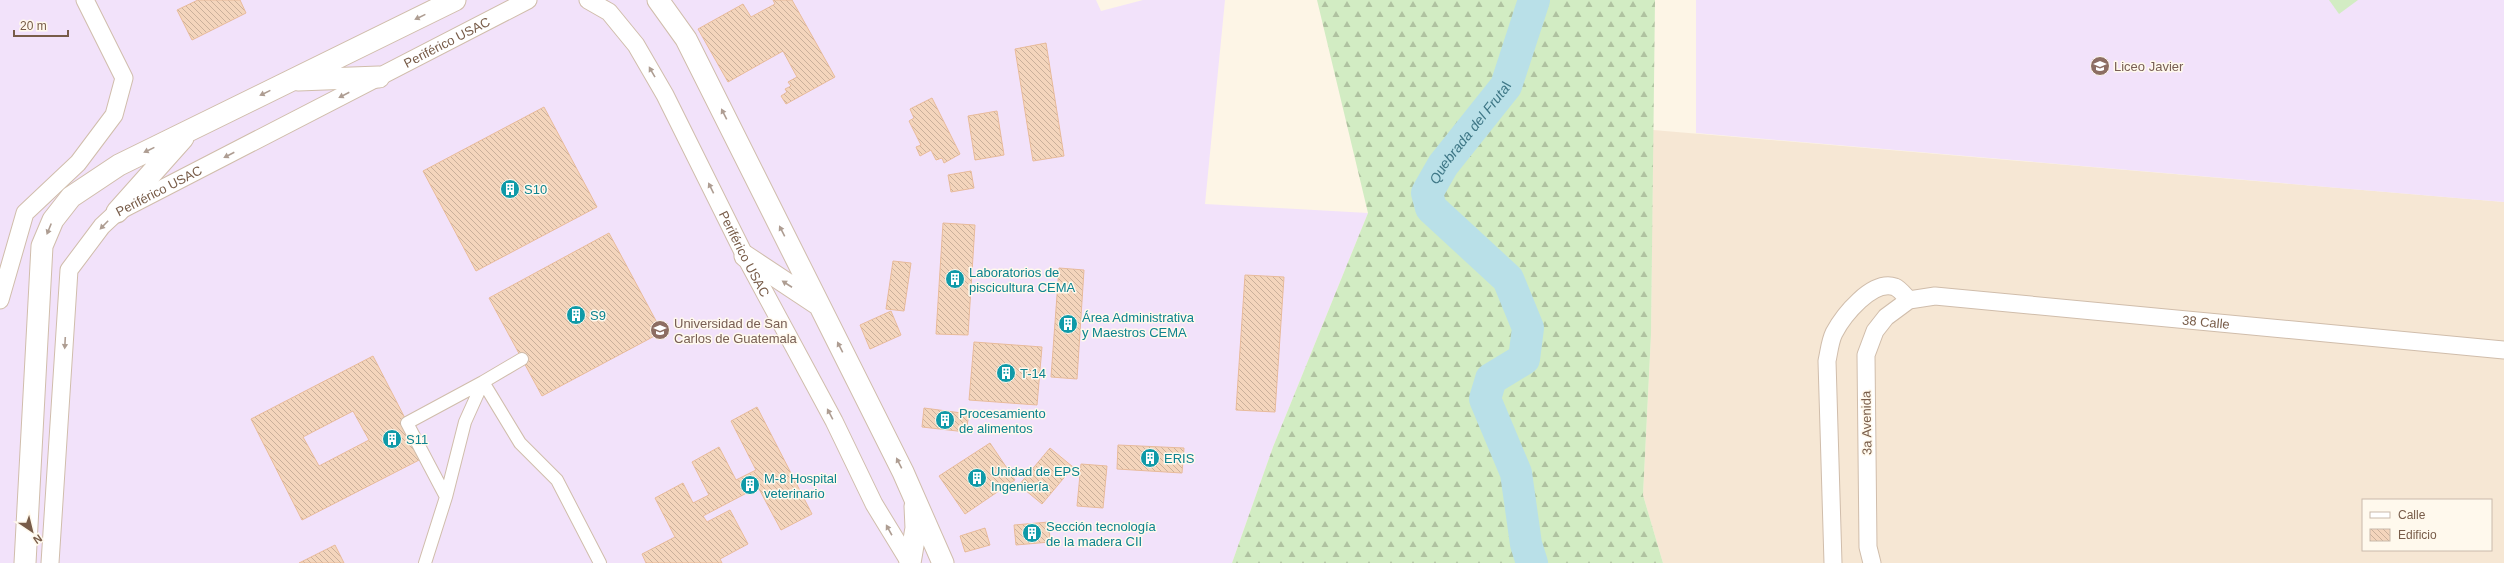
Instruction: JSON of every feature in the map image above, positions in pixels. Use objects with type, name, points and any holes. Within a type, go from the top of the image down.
[{"type":"street","points":[[0,300],[25,213],[78,163],[114,115],[124,78],[85,0]]},
{"type":"street","points":[[25,563],[42,246],[53,220],[71,197],[119,165],[455,0]]},
{"type":"street","name":"Periférico USAC","points":[[50,563],[69,270],[102,226],[117,212],[528,0]]},
{"type":"street","name":"Periférico USAC","points":[[588,0],[609,12],[636,44],[665,95],[745,256],[834,422],[874,504],[910,563]]},
{"type":"street","points":[[658,0],[686,38],[914,494],[943,563]]},
{"type":"street","points":[[290,81],[380,77]]},
{"type":"street","points":[[117,212],[190,130]]},
{"type":"street","points":[[745,256],[820,306]]},
{"type":"street","points":[[1833,563],[1827,360],[1833,334],[1850,310],[1869,292],[1883,286],[1896,287],[1909,300]]},
{"type":"street","name":"38 Calle","points":[[1909,300],[1935,296],[2504,350]]},
{"type":"street","name":"3a Avenida","points":[[1872,563],[1868,547],[1866,355],[1875,331],[1886,317],[1909,300]]},
{"type":"street","points":[[446,497],[407,423],[522,359]]},
{"type":"street","points":[[426,563],[446,497],[465,422],[483,382]]},
{"type":"street","points":[[483,382],[520,443],[557,480],[600,563]]},
{"type":"street","points":[[910,563],[916,528],[914,494]]},
{"type":"shaded area","name":"Universidad de San Carlos de Guatemala","points":[[0,0],[1096,0],[1101,11],[1143,0],[1225,0],[1205,204],[1368,213],[1273,447],[1232,563],[0,563]]},
{"type":"shaded area","name":"Liceo Javier","points":[[1696,0],[2504,0],[2504,202],[1696,133]]},
{"type":"shaded area","points":[[1653,130],[2504,202],[2504,563],[1663,563],[1643,495],[1651,335]]},
{"type":"green space","points":[[1317,0],[1655,0],[1651,335],[1643,495],[1663,563],[1232,563],[1273,447],[1368,213]]},
{"type":"green space","points":[[2329,0],[2358,0],[2339,14]]},
{"type":"building","points":[[198,0],[240,0],[246,13],[192,40],[177,10]]},
{"type":"building","points":[[773,0],[792,0],[835,77],[786,104],[781,96],[787,92],[785,89],[791,86],[788,82],[797,77],[783,51],[728,82],[698,29],[743,4],[751,17],[775,4]]},
{"type":"building","points":[[1046,43],[1064,156],[1033,161],[1015,49]]},
{"type":"building","points":[[932,98],[960,154],[944,163],[942,158],[936,160],[931,150],[920,156],[916,147],[921,145],[909,121],[914,118],[910,109]]},
{"type":"building","name":"S10","points":[[544,107],[597,207],[476,271],[423,171]]},
{"type":"building","points":[[997,111],[1004,155],[975,160],[968,116]]},
{"type":"building","points":[[971,171],[974,188],[951,192],[948,175]]},
{"type":"building","name":"Laboratorios de piscicultura CEMA","points":[[943,223],[975,225],[968,335],[936,334]]},
{"type":"building","name":"S9","points":[[609,233],[662,332],[542,396],[489,298]]},
{"type":"building","points":[[893,261],[911,263],[904,311],[886,309]]},
{"type":"building","name":"Área Administrativa y Maestros CEMA","points":[[1059,268],[1084,270],[1077,379],[1051,377]]},
{"type":"building","points":[[1245,275],[1284,277],[1275,412],[1236,410]]},
{"type":"building","points":[[891,311],[901,335],[870,349],[860,325]]},
{"type":"building","name":"T-14","points":[[974,342],[1042,347],[1037,405],[969,400]]},
{"type":"building","name":"S11","points":[[373,356],[425,457],[302,520],[251,419]],"holes":[[[353,411],[369,440],[319,466],[303,437]]]},
{"type":"building","name":"M-8 Hospital veterinario","points":[[757,407],[812,514],[781,530],[758,487],[703,516],[707,522],[730,510],[748,544],[720,559],[722,563],[646,563],[642,554],[675,537],[655,498],[683,483],[693,503],[709,495],[692,462],[719,447],[736,480],[756,470],[731,421]]},
{"type":"building","name":"Procesamiento de alimentos","points":[[924,408],[969,414],[966,432],[922,427]]},
{"type":"building","name":"Unidad de EPS Ingeniería","points":[[990,443],[1015,480],[965,514],[939,476]]},
{"type":"building","name":"ERIS","points":[[1118,445],[1184,448],[1182,473],[1117,469]]},
{"type":"building","points":[[1050,448],[1073,467],[1042,504],[1019,485]]},
{"type":"building","points":[[1081,464],[1107,466],[1103,508],[1077,506]]},
{"type":"building","name":"Sección tecnología de la madera CII","points":[[1049,522],[1050,542],[1016,545],[1014,525]]},
{"type":"building","points":[[985,528],[990,545],[965,552],[960,536]]},
{"type":"building","points":[[335,545],[344,563],[299,563]]},
{"type":"waterway","name":"Quebrada del Frutal","points":[[1532,563],[1526,544],[1516,473],[1485,399],[1491,379],[1524,359],[1528,328],[1508,279],[1431,208],[1427,193],[1443,165],[1506,86],[1534,0]]},
{"type":"place","name":"Liceo Javier","points":[[2100,66]]},
{"type":"place","name":"S10","points":[[510,189]]},
{"type":"place","name":"Laboratorios de piscicultura CEMA","points":[[955,279]]},
{"type":"place","name":"S9","points":[[576,315]]},
{"type":"place","name":"Área Administrativa y Maestros CEMA","points":[[1068,324]]},
{"type":"place","name":"Universidad de San Carlos de Guatemala","points":[[660,330]]},
{"type":"place","name":"T-14","points":[[1006,373]]},
{"type":"place","name":"Procesamiento de alimentos","points":[[945,420]]},
{"type":"place","name":"S11","points":[[392,439]]},
{"type":"place","name":"ERIS","points":[[1150,458]]},
{"type":"place","name":"Unidad de EPS Ingeniería","points":[[977,478]]},
{"type":"place","name":"M-8 Hospital veterinario","points":[[750,485]]},
{"type":"place","name":"Sección tecnología de la madera CII","points":[[1032,533]]}]
